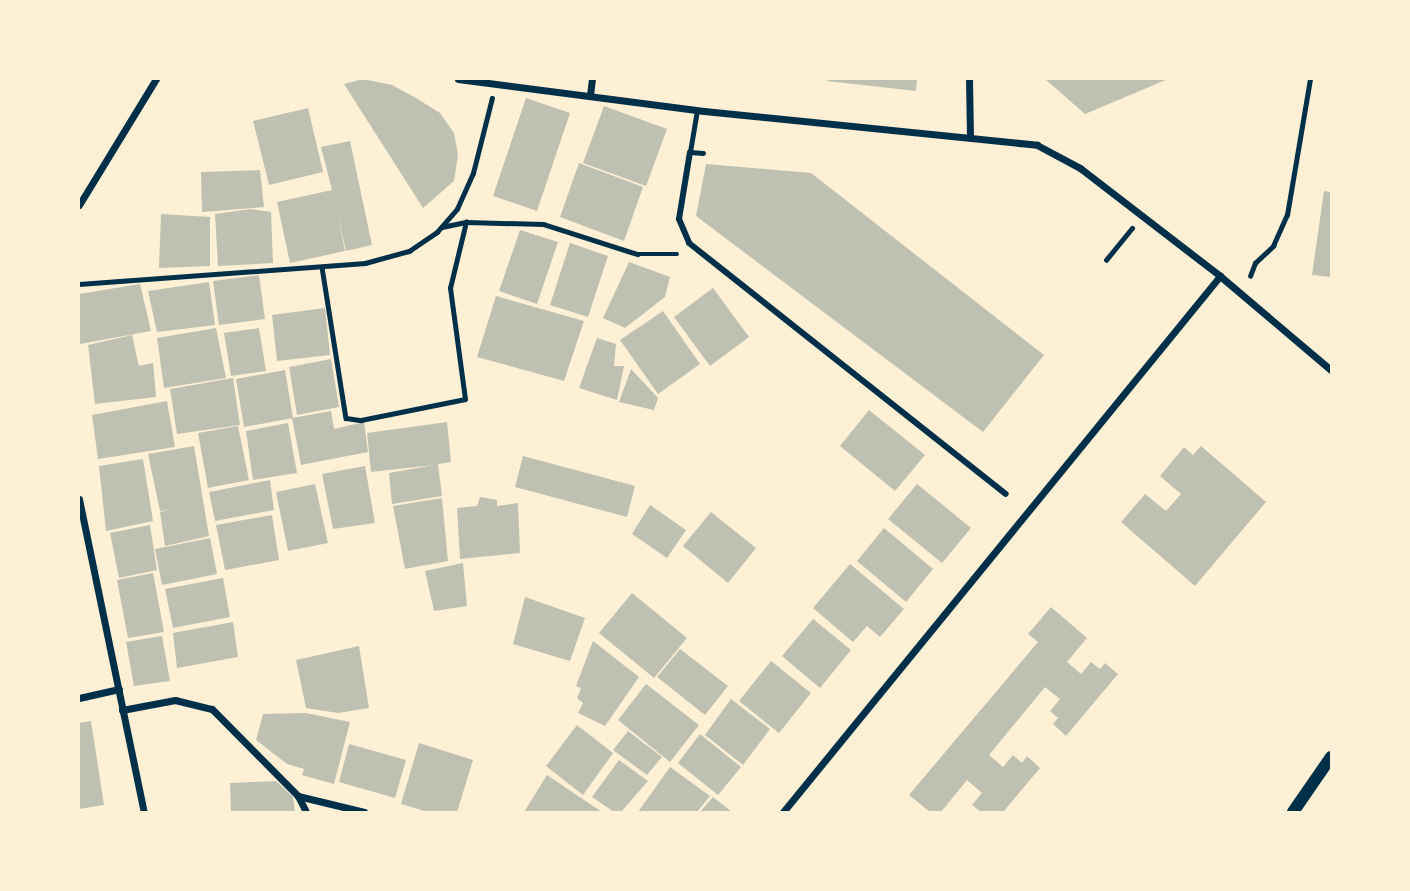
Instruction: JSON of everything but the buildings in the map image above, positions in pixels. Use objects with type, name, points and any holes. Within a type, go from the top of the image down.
[{"type":"street","points":[[79,205],[156,79]]},
{"type":"street","points":[[458,79],[697,110],[1021,141],[1052,151],[1220,276],[1331,370]]},
{"type":"street","points":[[590,95],[592,79]]},
{"type":"street","points":[[969,79],[970,136]]},
{"type":"street","points":[[690,152],[680,224],[692,245],[1006,494]]},
{"type":"street","points":[[783,812],[1220,276]]},
{"type":"street","points":[[79,499],[144,812]]},
{"type":"street","points":[[79,698],[119,689]]},
{"type":"street","points":[[122,709],[175,700],[202,704],[223,718],[298,796],[306,812]]},
{"type":"street","points":[[1293,812],[1331,757]]},
{"type":"street","points":[[298,796],[364,812]]},
{"type":"lane","points":[[697,110],[690,152],[704,153]]},
{"type":"path","points":[[1250,276],[1255,263],[1273,246],[1286,215],[1310,79]]},
{"type":"path","points":[[79,284],[365,263],[409,251],[442,227],[457,209],[473,173],[495,84]]},
{"type":"path","points":[[1106,260],[1142,216]]},
{"type":"path","points":[[442,227],[466,222],[543,224],[637,254],[674,254],[692,245]]},
{"type":"path","points":[[322,267],[345,418],[361,420],[466,399],[450,288],[466,222]]}]
